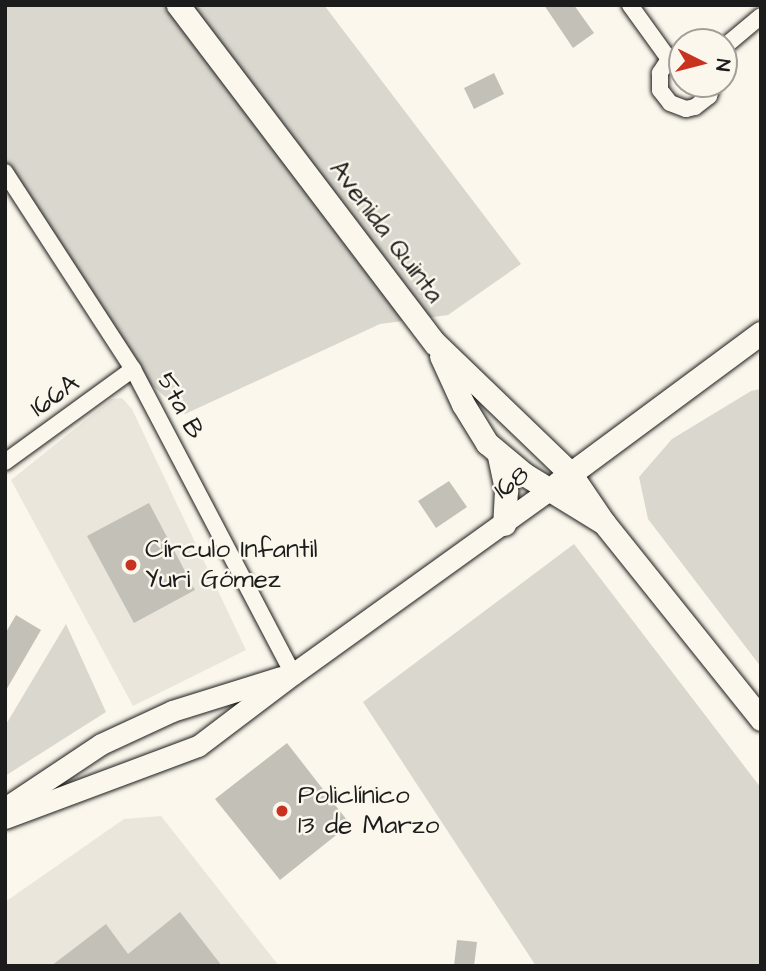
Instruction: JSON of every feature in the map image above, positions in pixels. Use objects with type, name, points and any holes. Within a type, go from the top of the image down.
[{"type":"main road","name":"Avenida Quinta","points":[[178,5],[435,343],[570,473],[604,523]]},
{"type":"main road","name":"168","points":[[549,490],[761,333]]},
{"type":"main road","points":[[435,343],[463,404],[487,443],[499,456],[604,523],[761,719]]},
{"type":"main road","points":[[499,456],[506,490],[504,524]]},
{"type":"street","points":[[630,5],[668,48]]},
{"type":"street","points":[[738,35],[761,16]]},
{"type":"street","points":[[668,65],[660,73],[660,90],[664,97],[677,107],[686,109],[703,103],[706,98]]},
{"type":"street","name":"5ta B","points":[[5,172],[133,369],[293,674]]},
{"type":"street","name":"166A","points":[[5,462],[133,369]]},
{"type":"street","name":"168","points":[[5,818],[198,746],[293,674],[549,490]]},
{"type":"street","name":"168","points":[[5,808],[101,744],[172,711],[293,674]]},
{"type":"shaded area","points":[[5,5],[324,5],[521,264],[448,315],[380,324],[185,414],[133,369],[5,171]]},
{"type":"shaded area","points":[[761,389],[761,667],[648,519],[639,477],[672,439],[751,391]]},
{"type":"shaded area","name":"Círculo Infantil Yuri Gómez","points":[[122,398],[132,409],[246,650],[133,706],[11,480],[112,399]]},
{"type":"shaded area","points":[[574,544],[761,788],[761,966],[536,966],[363,702]]},
{"type":"shaded area","points":[[66,624],[106,712],[5,776],[5,726]]},
{"type":"shaded area","points":[[161,816],[279,966],[5,966],[5,902],[124,819]]},
{"type":"building","points":[[544,5],[574,5],[594,33],[573,48]]},
{"type":"building","points":[[494,73],[504,94],[474,109],[464,88]]},
{"type":"building","points":[[449,481],[467,507],[436,528],[418,501]]},
{"type":"building","points":[[149,503],[195,590],[134,623],[87,536]]},
{"type":"building","points":[[16,615],[41,630],[5,692],[5,634]]},
{"type":"building","name":"Policlínico 13 de Marzo","points":[[287,743],[350,824],[280,880],[215,799]]},
{"type":"building","points":[[180,912],[222,966],[51,966],[106,924],[128,954]]},
{"type":"building","points":[[457,940],[477,942],[474,966],[454,966]]},
{"type":"place","name":"Círculo Infantil Yuri Gómez","points":[[131,565]]},
{"type":"place","name":"Policlínico 13 de Marzo","points":[[282,811]]}]
